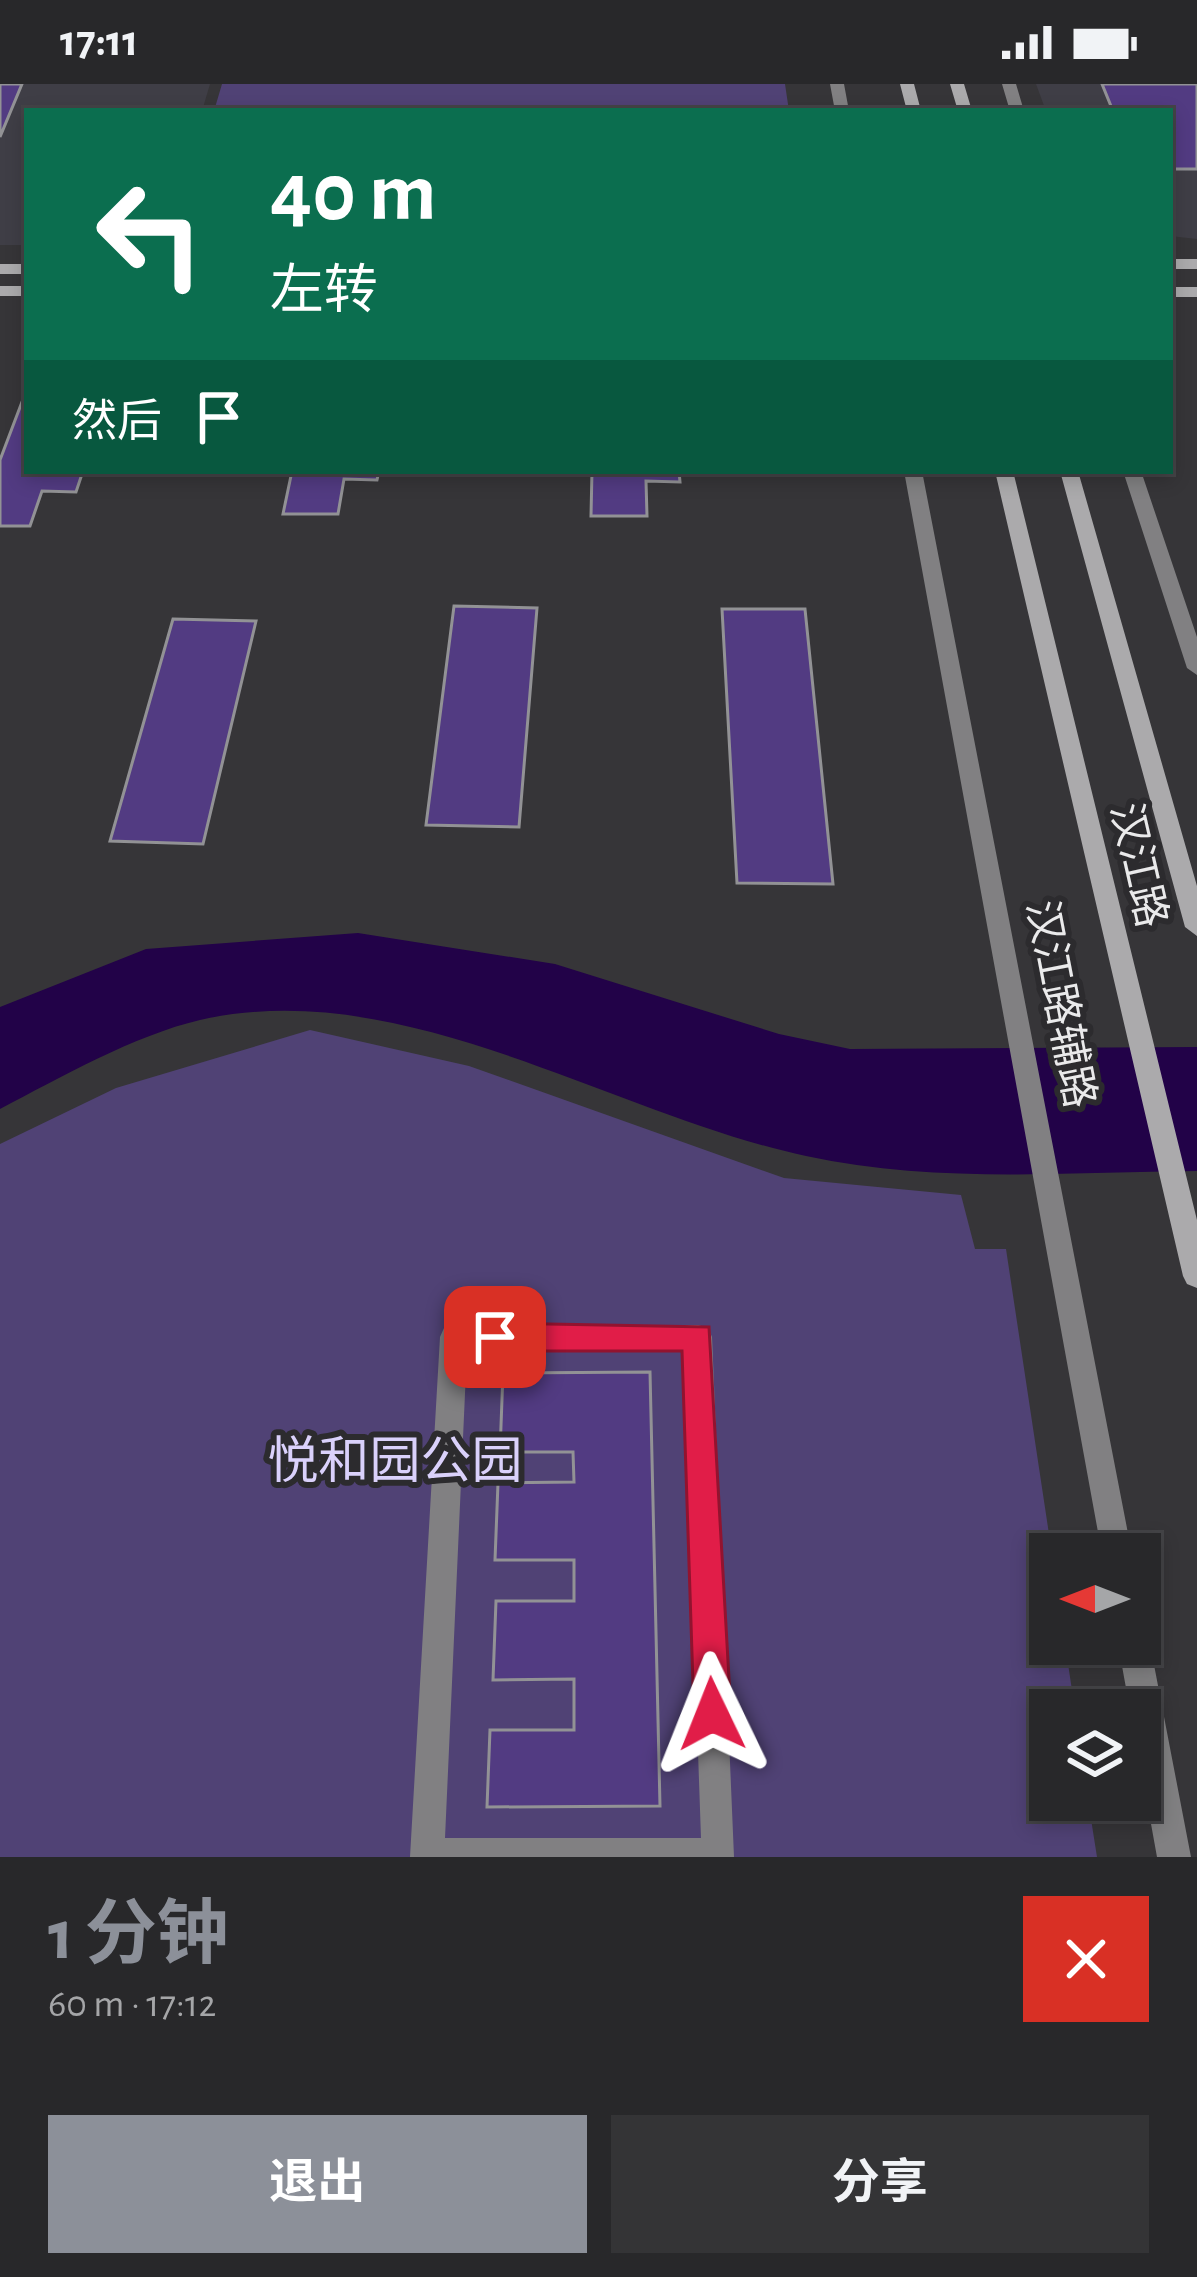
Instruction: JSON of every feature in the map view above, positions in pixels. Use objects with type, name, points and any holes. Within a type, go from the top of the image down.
[{"type":"street","name":"汉江路辅路","points":[[914,474],[1114,1533]]},
{"type":"street","name":"汉江路","points":[[1005,474],[1197,1276]]},
{"type":"street","name":"汉江路","points":[[1070,474],[1197,927]]},
{"type":"street","points":[[1133,474],[1197,668]]},
{"type":"street","points":[[454,1337],[698,1337],[718,1855],[427,1856],[454,1337]]},
{"type":"street","points":[[1138,1665],[1174,1857]]},
{"type":"shaded area","points":[[0,84],[210,84],[203,108],[24,108],[24,245],[0,245]]},
{"type":"shaded area","points":[[1036,84],[1197,84],[1197,239],[1173,236],[1173,108],[1045,108]]},
{"type":"shaded area","points":[[358,933],[555,964],[779,1034],[850,1049],[1197,1047],[1197,1171],[1001,1174],[854,1165],[732,1136],[430,1032],[353,1016],[277,1011],[175,1027],[98,1058],[0,1109],[0,1007],[146,949]]},
{"type":"green space","points":[[222,84],[785,84],[789,108],[215,108]]},
{"type":"green space","name":"悦和园公园","points":[[310,1030],[469,1066],[784,1178],[961,1195],[975,1249],[1006,1249],[1049,1533],[1029,1533],[1029,1665],[1068,1665],[1072,1689],[1029,1689],[1029,1821],[1091,1821],[1097,1857],[0,1857],[0,1144],[116,1088]]},
{"type":"building","points":[[0,84],[22,84],[0,137]]},
{"type":"building","points":[[1102,84],[1197,84],[1197,169],[1173,169],[1173,108],[1112,108]]},
{"type":"building","points":[[24,397],[24,474],[82,474],[76,492],[42,491],[30,526],[0,526],[0,460]]},
{"type":"building","points":[[291,474],[378,474],[377,480],[344,479],[338,514],[283,514]]},
{"type":"building","points":[[592,474],[679,474],[680,482],[646,481],[647,516],[591,516]]},
{"type":"building","points":[[454,606],[537,608],[519,827],[426,825]]},
{"type":"building","points":[[722,609],[805,609],[833,884],[737,883]]},
{"type":"building","points":[[173,619],[256,621],[203,844],[110,841]]},
{"type":"building","points":[[650,1372],[660,1806],[487,1807],[490,1730],[574,1730],[574,1679],[493,1680],[496,1601],[574,1601],[574,1560],[495,1560],[498,1483],[574,1482],[573,1452],[500,1452],[503,1373]]},
{"type":"route","points":[[495,1337],[698,1337],[712,1714]]}]
